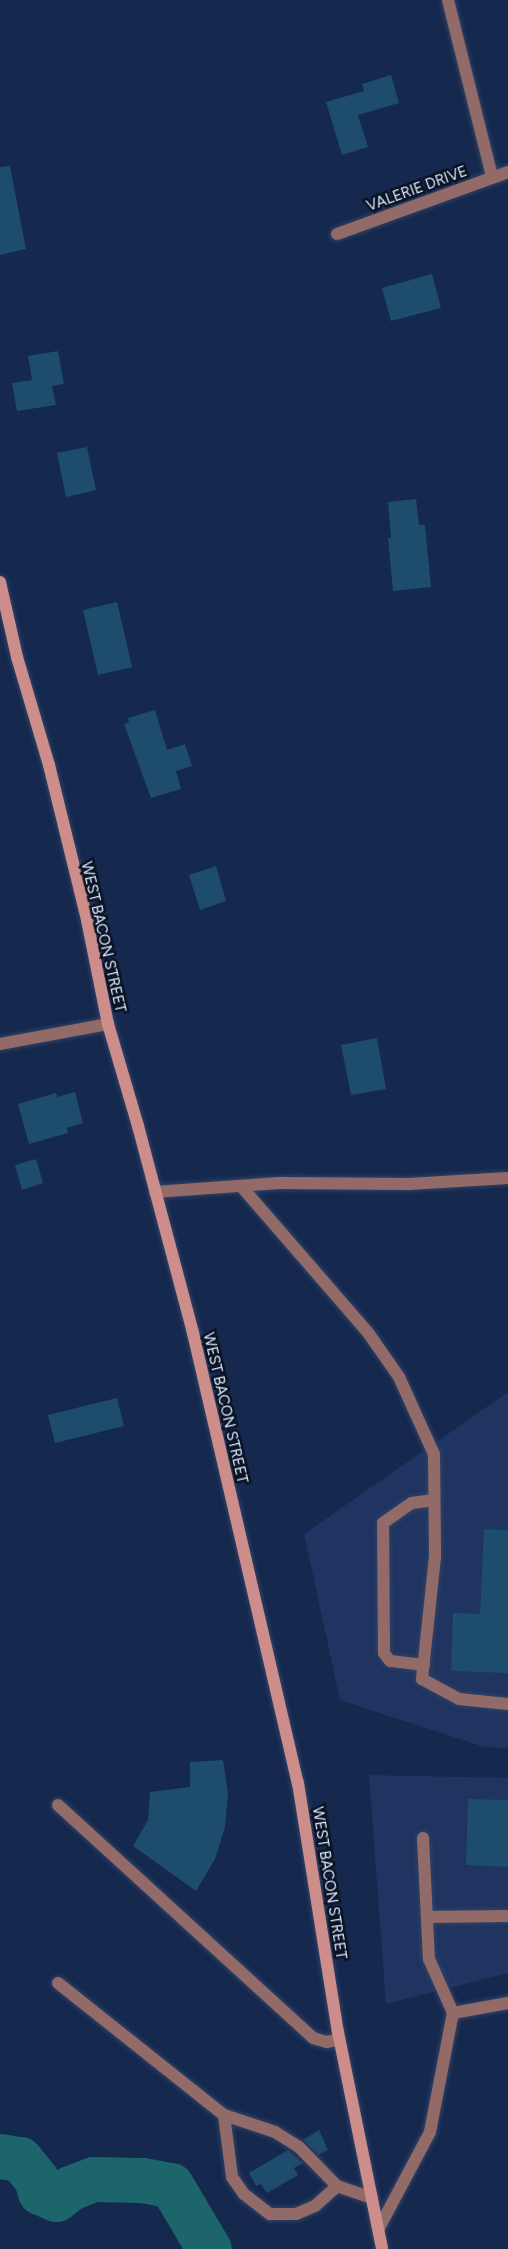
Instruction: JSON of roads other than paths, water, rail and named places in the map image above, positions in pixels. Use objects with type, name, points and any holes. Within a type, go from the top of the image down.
[{"type":"street","points":[[448,0],[492,177]]},
{"type":"street","name":"VALERIE DRIVE","points":[[337,234],[508,172]]},
{"type":"street","name":"WEST BACON STREET","points":[[0,582],[17,657],[49,765],[87,920],[108,1024],[193,1333],[298,1783],[339,2040],[382,2249]]},
{"type":"street","points":[[0,1044],[108,1024]]},
{"type":"street","points":[[155,1192],[279,1183],[409,1184],[508,1178]]},
{"type":"street","points":[[241,1186],[369,1334],[399,1377],[434,1454],[435,1557],[422,1679],[459,1699],[508,1704]]},
{"type":"street","points":[[424,1665],[390,1661],[384,1653],[382,1523],[412,1503],[434,1500]]},
{"type":"street","points":[[58,1805],[313,2038],[326,2042],[339,2040]]},
{"type":"street","points":[[379,2228],[430,2132],[453,2013],[429,1959],[423,1838]]},
{"type":"street","points":[[427,1917],[508,1916]]},
{"type":"street","points":[[58,1983],[224,2115],[275,2132],[299,2146],[337,2186],[372,2198]]},
{"type":"street","points":[[453,2013],[508,2003]]},
{"type":"street","points":[[224,2115],[232,2177],[244,2194],[270,2214],[296,2214],[315,2206],[337,2186]]},
{"type":"waterway","points":[[0,2156],[20,2159],[36,2179],[40,2192],[56,2199],[70,2188],[93,2179],[142,2180],[171,2185],[209,2249]]}]
